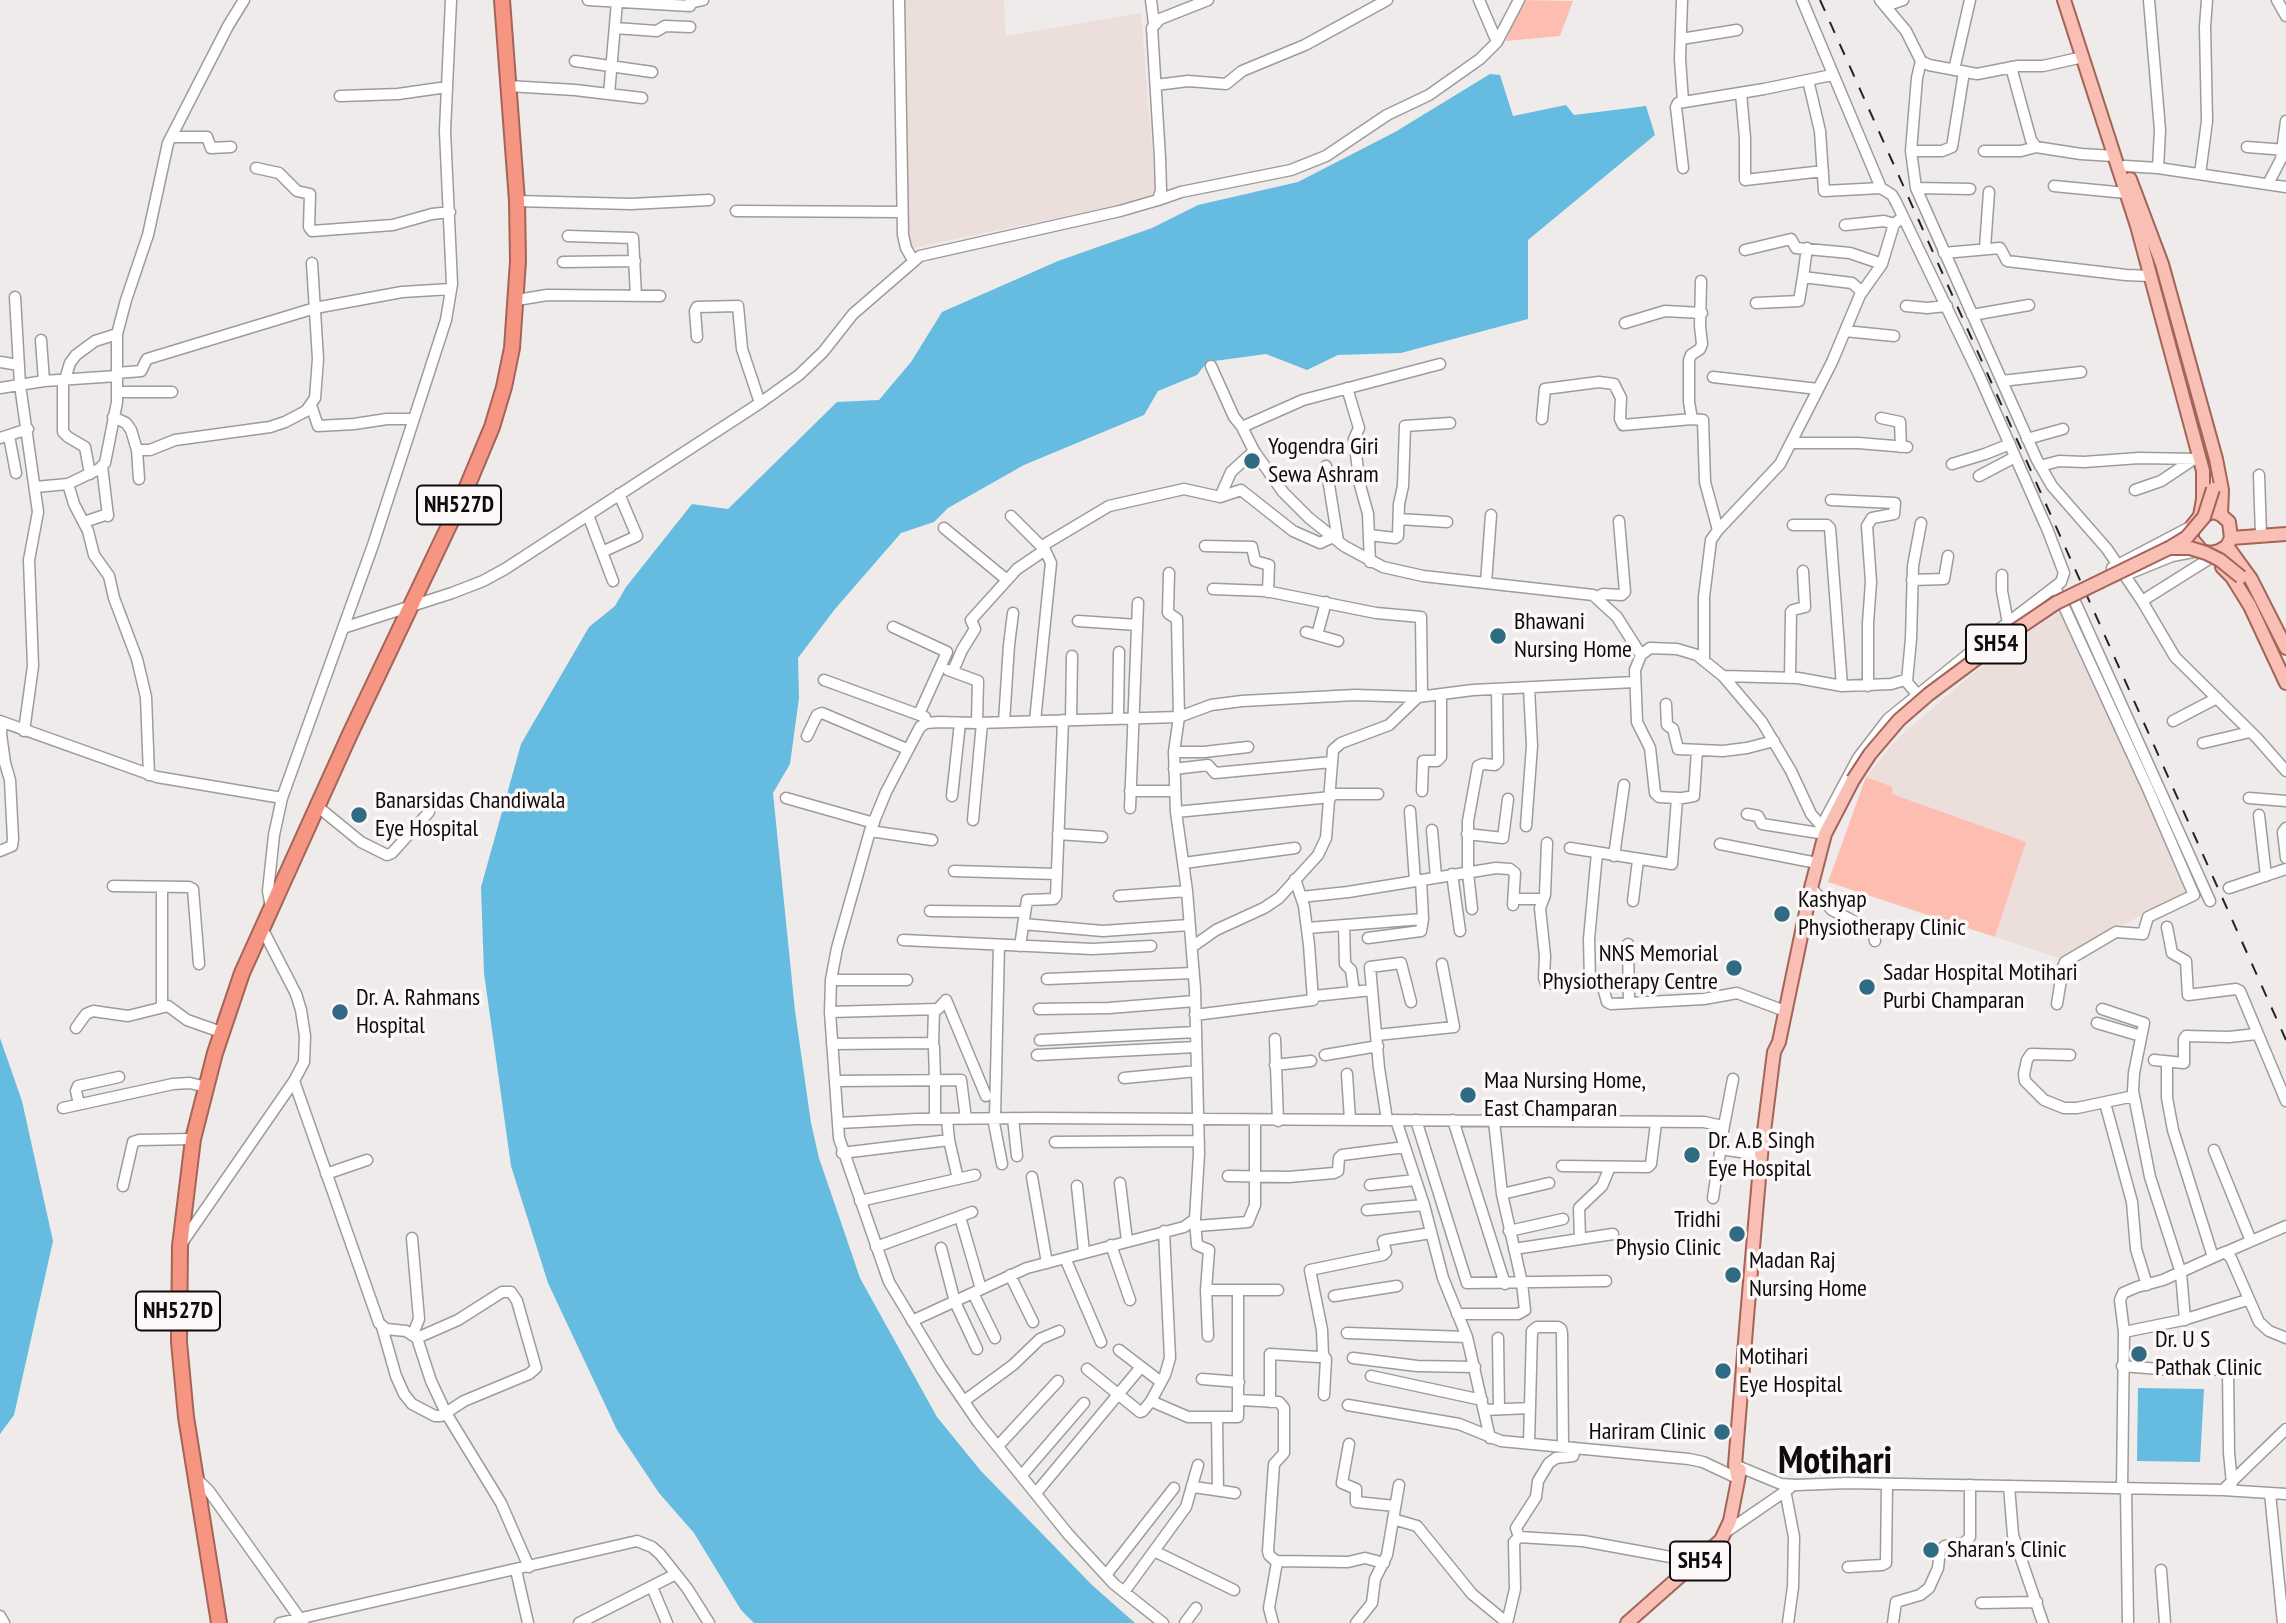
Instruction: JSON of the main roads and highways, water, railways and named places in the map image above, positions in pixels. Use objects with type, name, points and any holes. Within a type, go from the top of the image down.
[{"type":"highway","name":"NH527D","points":[[219,1623],[195,1478],[179,1342],[180,1246],[193,1139],[221,1032],[242,973],[317,806],[464,494],[492,427],[508,371],[517,300],[517,201],[502,0]]},
{"type":"main road","points":[[2064,0],[2126,193],[2162,264],[2216,459],[2222,491],[2221,514],[2231,527],[2229,542],[2286,648]]},
{"type":"main road","points":[[2073,0],[2150,246],[2210,467],[2213,489],[2208,510],[2196,529],[2169,548]]},
{"type":"main road","points":[[2142,224],[2150,276],[2204,487],[2192,539],[2239,587],[2286,683]]},
{"type":"main road","points":[[2196,521],[2206,513],[2221,514]]},
{"type":"main road","points":[[2207,553],[2219,551],[2229,542],[2286,534]]},
{"type":"main road","points":[[2169,548],[2190,548],[2206,553],[2220,560],[2241,577],[2286,668]]},
{"type":"main road","name":"SH54","points":[[1738,1471],[1761,1155],[1774,1052],[1779,1042],[1824,831],[1853,780],[1885,735],[1911,709],[2041,611],[2169,548]]},
{"type":"main road","name":"SH54","points":[[1627,1623],[1698,1562],[1726,1532],[1738,1471],[1779,1042]]},
{"type":"water","points":[[1490,74],[1500,75],[1513,116],[1566,105],[1574,115],[1646,106],[1655,135],[1528,240],[1528,319],[1401,353],[1338,355],[1307,370],[1266,354],[1207,362],[1197,375],[1158,391],[1144,415],[1024,465],[948,508],[934,522],[901,533],[835,609],[798,658],[799,698],[790,764],[773,793],[795,1011],[811,1123],[819,1158],[860,1278],[937,1417],[981,1471],[1092,1585],[1135,1623],[754,1623],[741,1610],[694,1533],[659,1493],[617,1430],[548,1283],[511,1166],[484,973],[481,887],[521,744],[589,627],[615,606],[626,587],[692,504],[728,509],[837,402],[879,400],[911,362],[942,312],[1058,261],[1152,228],[1198,205],[1298,182],[1395,132]]},
{"type":"water","points":[[0,1038],[22,1101],[53,1241],[14,1415],[0,1434]]},
{"type":"water","points":[[2138,1388],[2204,1389],[2200,1462],[2137,1461]]},
{"type":"railway","points":[[1820,0],[2286,1040]]},
{"type":"place","name":"Yogendra Giri Sewa Ashram","points":[[1252,461]]},
{"type":"place","name":"Bhawani Nursing Home","points":[[1498,636]]},
{"type":"place","name":"Banarsidas Chandiwala Eye Hospital","points":[[359,815]]},
{"type":"place","name":"Kashyap Physiotherapy Clinic","points":[[1782,914]]},
{"type":"place","name":"NNS Memorial Physiotherapy Centre","points":[[1734,968]]},
{"type":"place","name":"Sadar Hospital Motihari Purbi Champaran","points":[[1867,987]]},
{"type":"place","name":"Dr. A. Rahmans Hospital","points":[[340,1012]]},
{"type":"place","name":"Maa Nursing Home, East Champaran","points":[[1468,1095]]},
{"type":"place","name":"Dr. A.B Singh Eye Hospital","points":[[1692,1155]]},
{"type":"place","name":"Tridhi Physio Clinic","points":[[1737,1234]]},
{"type":"place","name":"Madan Raj Nursing Home","points":[[1733,1275]]},
{"type":"place","name":"Dr. U S Pathak Clinic","points":[[2139,1354]]},
{"type":"place","name":"Motihari Eye Hospital","points":[[1723,1371]]},
{"type":"place","name":"Hariram Clinic","points":[[1722,1432]]},
{"type":"place","name":"Sharan's Clinic","points":[[1931,1550]]},
{"type":"district","name":"Motihari","points":[[1835,1462]]}]
